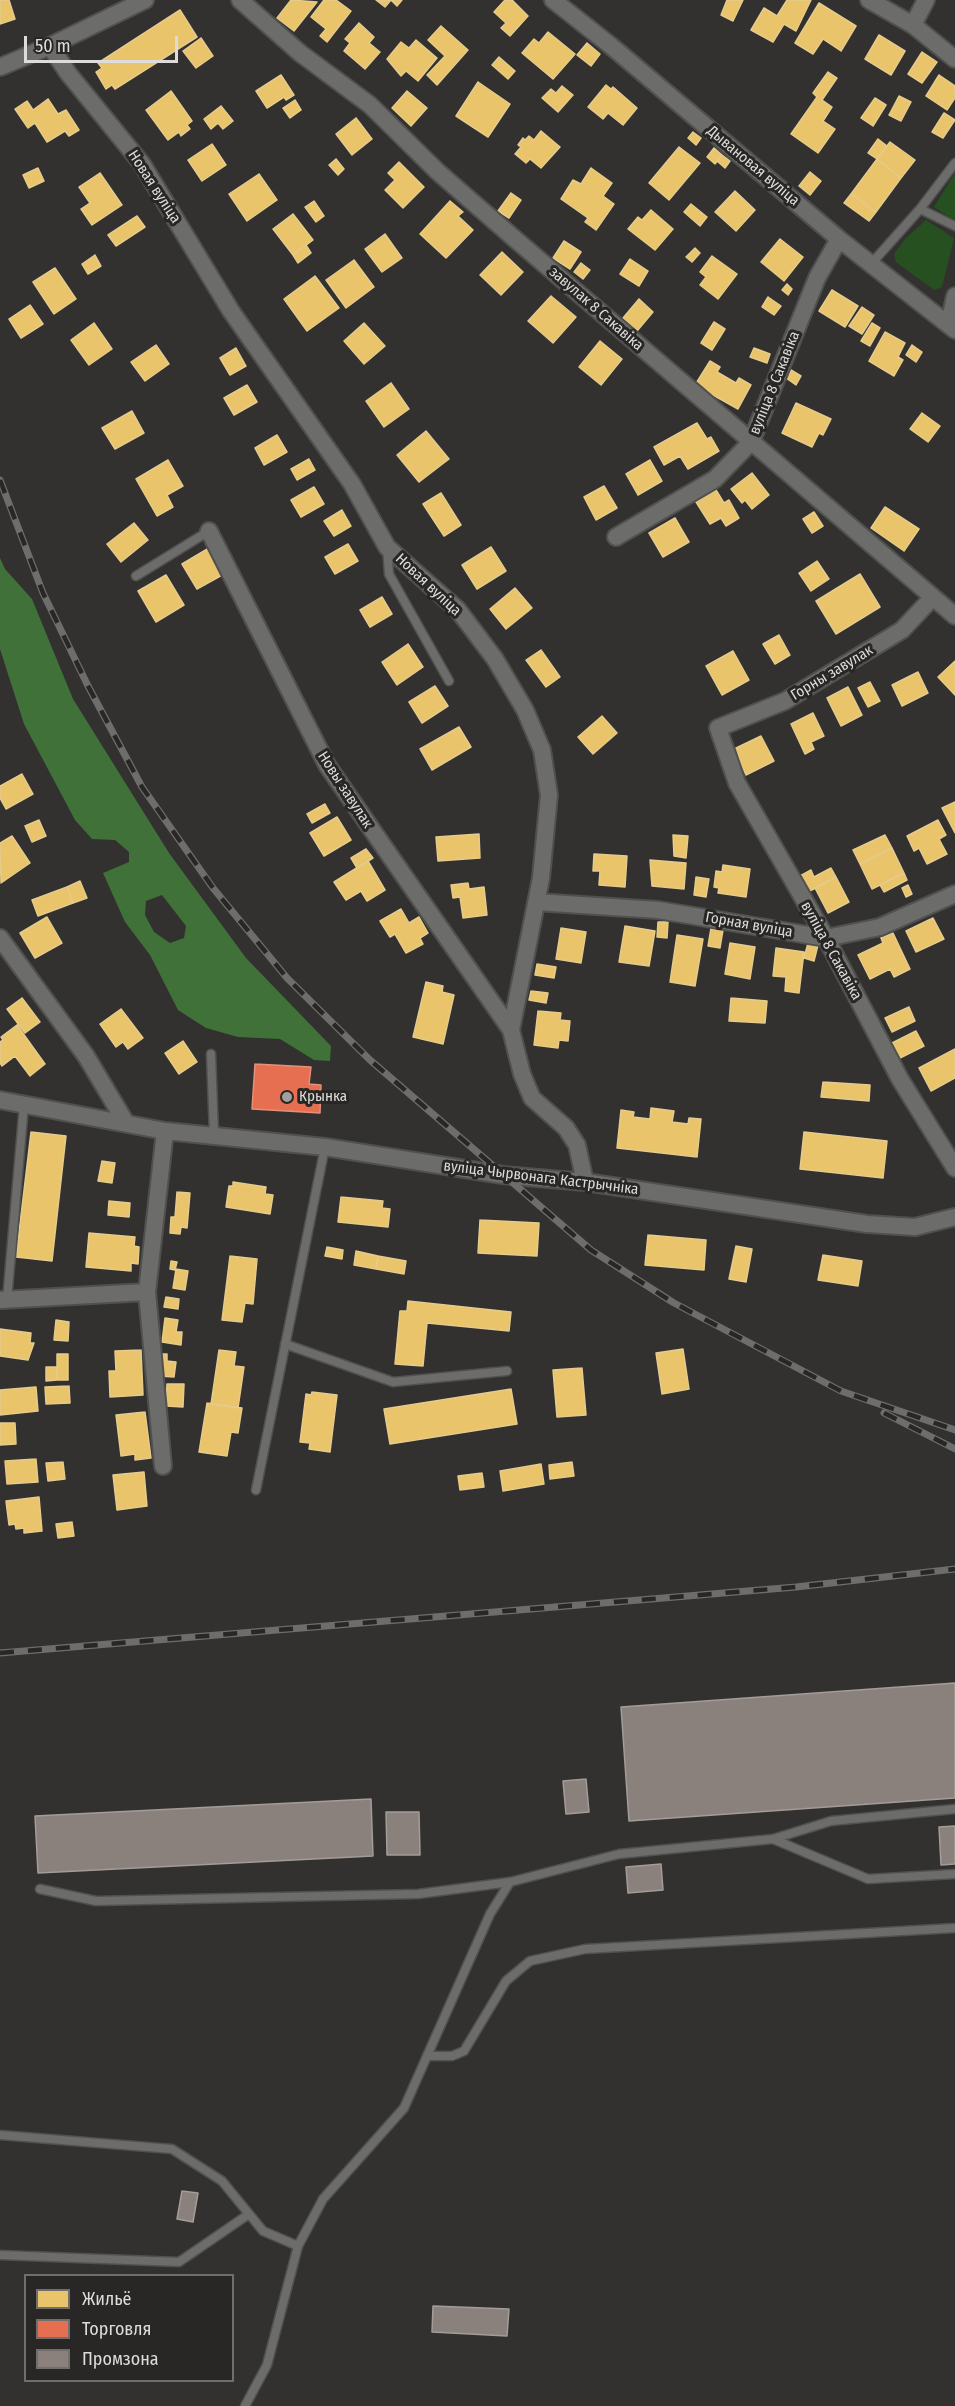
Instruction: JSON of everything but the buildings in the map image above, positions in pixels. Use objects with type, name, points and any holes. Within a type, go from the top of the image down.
[{"type":"street","points":[[0,67],[50,46],[145,0]]},
{"type":"street","name":"завулак 8 Сакавіка","points":[[240,0],[300,53],[370,105],[438,172],[955,616]]},
{"type":"street","name":"Дывановая вуліца","points":[[553,0],[839,239],[952,328]]},
{"type":"street","points":[[869,0],[913,25],[955,59]]},
{"type":"street","points":[[913,25],[926,0]]},
{"type":"street","name":"Новая вуліца","points":[[50,46],[68,73],[142,164],[231,311],[352,484],[387,547],[458,610],[495,659],[530,720],[542,750],[549,795],[547,837],[511,1030],[522,1074],[532,1098],[566,1128],[578,1145],[585,1182]]},
{"type":"street","name":"вуліца 8 Сакавіка","points":[[616,537],[715,479],[751,442],[817,278],[839,239]]},
{"type":"street","points":[[952,328],[955,296]]},
{"type":"street","name":"Новы завулак","points":[[209,531],[327,765],[511,1030]]},
{"type":"street","name":"Горны завулак","points":[[718,728],[785,701],[902,630],[932,598]]},
{"type":"street","name":"вуліца 8 Сакавіка","points":[[718,728],[737,783],[826,938],[900,1079],[955,1168]]},
{"type":"street","name":"Горная вуліца","points":[[536,902],[658,910],[826,938],[880,927],[955,894]]},
{"type":"street","points":[[0,938],[86,1056],[126,1123]]},
{"type":"street","name":"вуліца Чырвонага Кастрычніка","points":[[0,1100],[165,1131],[214,1134],[325,1147],[503,1175],[585,1182],[867,1224],[915,1227],[955,1217]]},
{"type":"street","points":[[163,1466],[147,1292],[165,1131]]},
{"type":"street","points":[[4,1300],[147,1292]]},
{"type":"lane","points":[[871,264],[920,209],[955,163]]},
{"type":"lane","points":[[920,209],[955,226]]},
{"type":"lane","points":[[136,576],[209,531]]},
{"type":"lane","points":[[387,547],[389,574],[449,681]]},
{"type":"lane","points":[[211,1054],[214,1134]]},
{"type":"lane","points":[[4,1300],[24,1105]]},
{"type":"lane","points":[[256,1490],[325,1147]]},
{"type":"lane","points":[[285,1344],[393,1382],[507,1371]]},
{"type":"lane","points":[[40,1889],[96,1901],[418,1894],[510,1882],[619,1854],[773,1839],[831,1821],[955,1809]]},
{"type":"lane","points":[[773,1839],[868,1879],[955,1874]]},
{"type":"lane","points":[[245,2406],[267,2365],[298,2246],[323,2199],[404,2108],[490,1914],[510,1882]]},
{"type":"lane","points":[[427,2056],[452,2056],[464,2051],[506,1982],[530,1961],[585,1949],[955,1928]]},
{"type":"lane","points":[[0,2134],[172,2149],[222,2181],[263,2231],[298,2246]]},
{"type":"lane","points":[[0,2255],[180,2262],[249,2214]]},
{"type":"green space","points":[[955,173],[955,221],[934,207]]},
{"type":"green space","points":[[926,220],[954,238],[942,287],[934,290],[896,262],[894,254],[905,239]]},
{"type":"green space","points":[[0,558],[5,569],[32,599],[73,699],[169,853],[246,958],[331,1046],[330,1061],[314,1060],[280,1039],[238,1037],[206,1028],[178,1010],[150,955],[125,922],[103,873],[129,862],[129,852],[115,840],[92,839],[75,820],[24,724],[0,649]],"holes":[[[162,895],[186,926],[184,938],[170,943],[154,932],[145,915],[146,901]]]},
{"type":"railway","points":[[0,480],[43,593],[88,686],[142,787],[213,888],[287,978],[370,1060],[591,1250],[674,1303],[841,1391],[955,1430]]},
{"type":"railway","points":[[884,1413],[955,1449]]},
{"type":"railway","points":[[0,1653],[796,1587],[955,1569]]},
{"type":"place","name":"Крынка","points":[[287,1097]]}]
